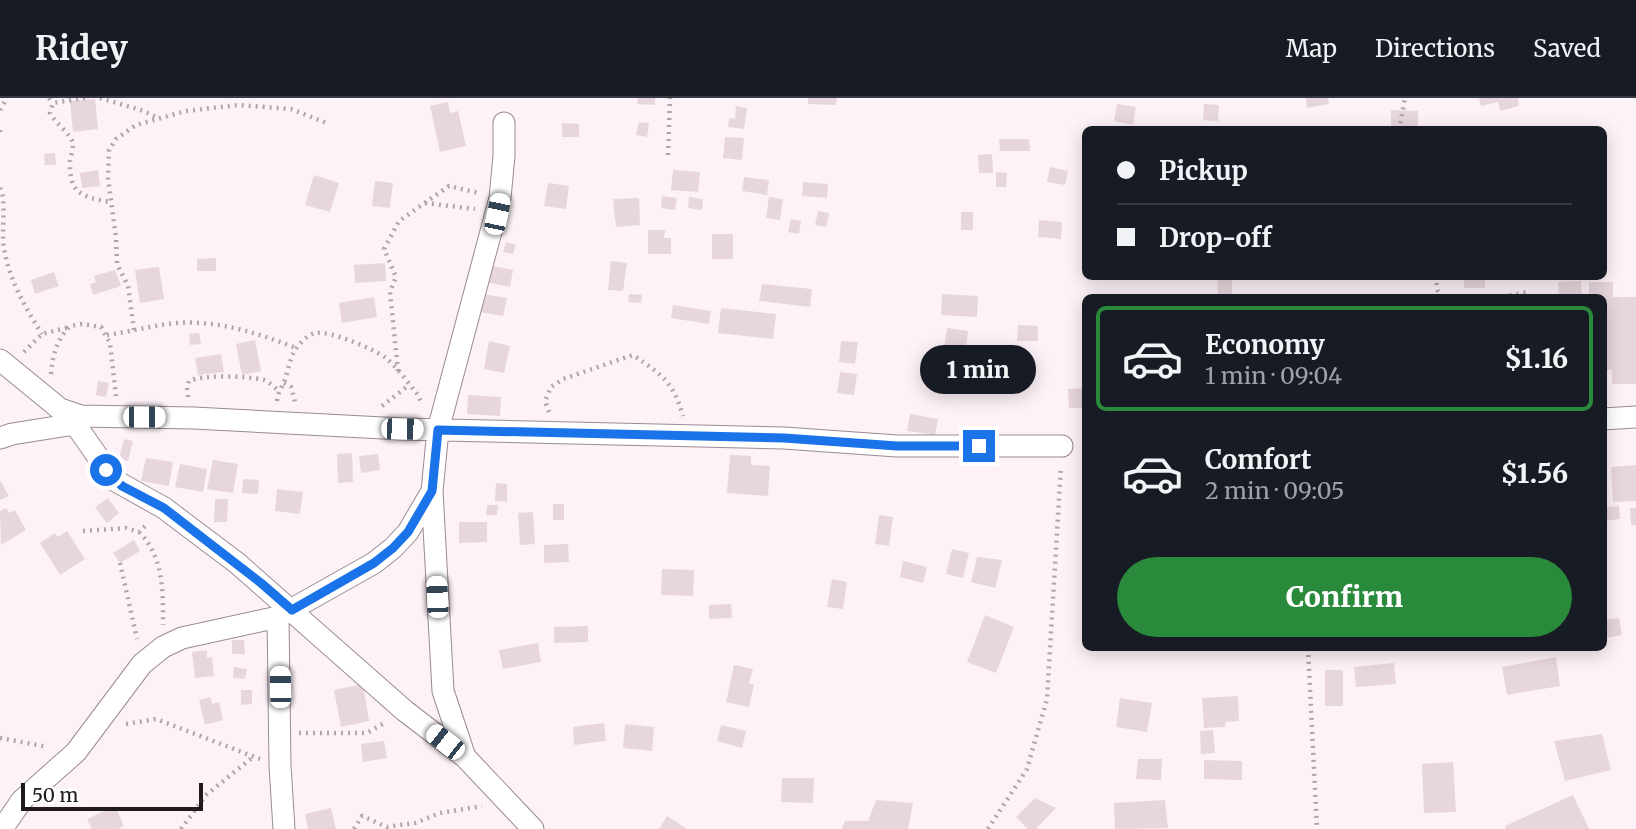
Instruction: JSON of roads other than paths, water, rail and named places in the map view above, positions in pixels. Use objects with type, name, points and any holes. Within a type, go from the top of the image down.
[{"type":"street","points":[[465,757],[440,677],[432,491],[438,430],[498,206],[504,156],[504,123]]},
{"type":"street","points":[[0,359],[73,419],[114,481],[164,508],[261,583],[285,614],[465,757],[533,829]]},
{"type":"street","points":[[0,439],[73,419],[120,417],[288,422],[402,429],[784,438],[897,446],[1062,446]]},
{"type":"street","points":[[1607,419],[1636,417]]},
{"type":"street","points":[[2,829],[30,791],[76,752],[96,729],[142,664],[163,647],[182,638],[285,614],[374,563],[408,532],[432,491]]},
{"type":"street","points":[[284,829],[280,766],[285,614]]}]
